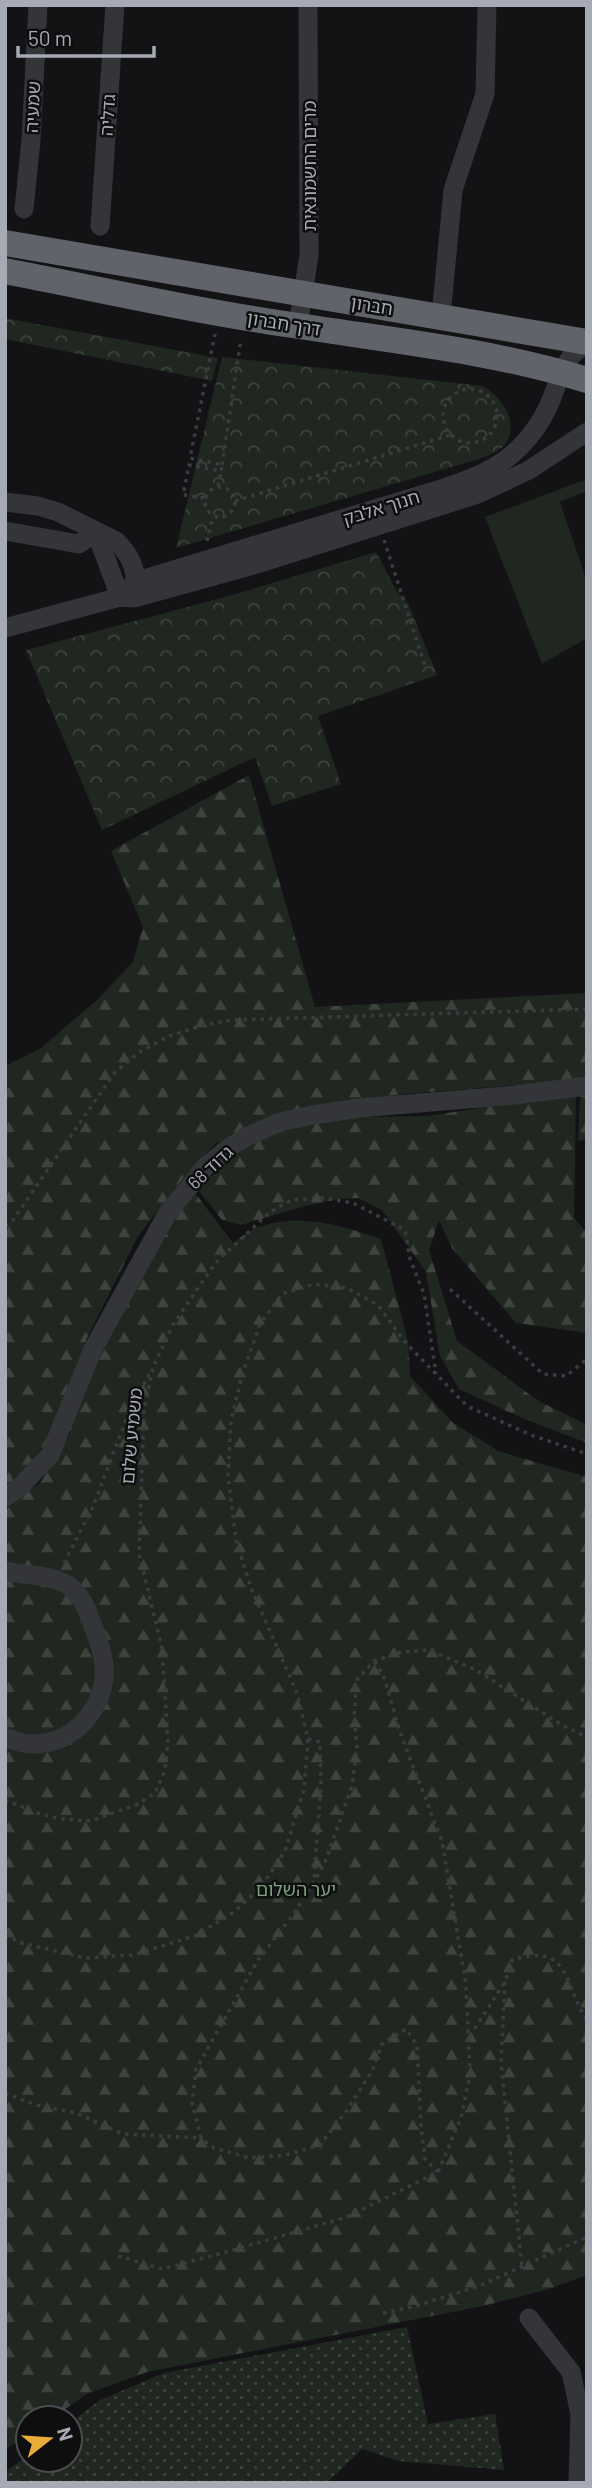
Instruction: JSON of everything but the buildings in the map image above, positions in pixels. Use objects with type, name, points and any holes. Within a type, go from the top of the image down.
[{"type":"highway","name":"דרך חברון","points":[[5,243],[304,294]]},
{"type":"highway","name":"דרך חברון","points":[[5,271],[232,315],[395,340],[532,365],[575,376]]},
{"type":"highway","name":"חברון","points":[[304,294],[441,316]]},
{"type":"highway","points":[[441,316],[587,343]]},
{"type":"street","name":"שמעיה","points":[[24,209],[38,5]]},
{"type":"street","name":"גדליה","points":[[100,226],[115,5]]},
{"type":"street","name":"מרים החשמונאית","points":[[298,326],[310,234],[308,5]]},
{"type":"street","points":[[441,316],[453,190],[485,94],[487,5]]},
{"type":"street","name":"חנוך אלבק","points":[[5,628],[130,592],[485,473],[520,448],[533,432],[549,405],[575,376],[574,351],[587,343]]},
{"type":"street","name":"חנוך אלבק","points":[[130,592],[254,565],[494,488],[529,470],[587,432]]},
{"type":"street","points":[[5,502],[38,506],[58,512],[96,532],[130,592]]},
{"type":"street","points":[[5,531],[79,544],[96,532]]},
{"type":"street","name":"גדוד 68","points":[[5,1497],[19,1489],[50,1455],[93,1349],[167,1214],[205,1167],[228,1148],[280,1122],[313,1115],[359,1108],[587,1086]]},
{"type":"street","points":[[5,1571],[56,1578],[72,1588],[87,1608],[101,1644],[104,1678],[93,1714],[68,1736],[44,1744],[18,1744],[5,1737]]},
{"type":"street","points":[[529,2318],[571,2372],[580,2414],[578,2483]]},
{"type":"path","points":[[222,465],[190,458],[232,315]]},
{"type":"path","points":[[218,486],[222,465],[232,315]]},
{"type":"path","points":[[235,500],[450,435],[467,443],[483,440],[494,429],[498,413],[490,397],[473,389],[455,393],[444,408],[446,427],[450,435]]},
{"type":"path","points":[[204,498],[183,495],[189,465],[221,471]]},
{"type":"path","points":[[218,486],[228,489],[235,500],[228,514],[218,517],[206,509],[204,498],[210,490],[218,486]]},
{"type":"path","points":[[379,525],[426,669]]},
{"type":"path","points":[[5,1226],[13,1220],[115,1072],[138,1053],[169,1037],[204,1025],[233,1020],[587,1009]]},
{"type":"path","name":"משמיע שלום","points":[[5,1800],[40,1814],[91,1821],[138,1804],[155,1793],[165,1770],[168,1722],[162,1648],[139,1554],[145,1410],[153,1367],[173,1325],[218,1260],[270,1212],[292,1200],[323,1198],[352,1203],[405,1230],[410,1259],[424,1294],[436,1376]]},
{"type":"path","points":[[5,1935],[21,1943],[86,1958],[132,1955],[195,1936],[234,1912],[261,1887],[285,1851],[304,1790],[309,1739],[298,1693],[251,1588],[236,1540],[228,1476],[231,1420],[247,1360],[260,1324],[282,1294],[314,1284],[347,1288],[378,1305],[404,1341],[467,1406],[531,1435],[587,1454]]},
{"type":"path","points":[[450,1289],[543,1374],[566,1376],[587,1359]]},
{"type":"path","points":[[56,1578],[93,1507],[126,1420],[153,1367]]},
{"type":"path","points":[[201,2138],[192,2103],[196,2069],[258,1960],[293,1915],[324,1865],[352,1786],[357,1747],[354,1716],[357,1680],[374,1661],[401,1653],[429,1650],[476,1670],[562,1725],[587,1737]]},
{"type":"path","points":[[118,2256],[162,2269],[347,2217],[438,2172],[461,2118],[470,2074],[466,1985],[442,1841],[402,1738],[383,1674],[374,1661]]},
{"type":"path","points":[[309,1739],[320,1742],[321,1786],[313,1882]]},
{"type":"path","points":[[522,2267],[501,2062],[505,1982],[512,1960],[530,1954],[556,1961],[570,1980],[579,2009],[587,2020]]},
{"type":"path","points":[[470,2037],[505,1982]]},
{"type":"path","points":[[5,2093],[36,2105],[76,2113],[123,2134],[201,2138],[214,2148],[249,2158],[286,2155],[320,2145],[373,2071],[382,2045],[406,2029],[417,2045],[425,2159],[438,2172]]},
{"type":"path","points":[[383,2313],[479,2286],[587,2236]]},
{"type":"green space","points":[[5,318],[218,358],[212,381],[5,339]]},
{"type":"green space","points":[[222,357],[482,386],[495,395],[506,409],[511,424],[510,433],[502,447],[479,459],[176,548]]},
{"type":"green space","points":[[587,479],[587,491],[560,502],[587,582],[587,638],[542,664],[485,517]]},
{"type":"green space","points":[[376,552],[396,590],[408,603],[437,675],[318,716],[341,784],[272,806],[255,757],[102,830],[26,650],[236,594]]},
{"type":"green space","points":[[249,775],[315,1007],[587,993],[587,1140],[578,1141],[581,1080],[403,1094],[339,1102],[243,1130],[216,1143],[184,1177],[138,1236],[87,1338],[49,1439],[25,1470],[5,1488],[5,1066],[41,1048],[96,1001],[133,962],[143,927],[111,851]]},
{"type":"green space","points":[[576,1093],[574,1218],[587,1233],[587,1333],[516,1323],[452,1248],[439,1220],[429,1250],[457,1341],[537,1400],[587,1425],[587,1443],[522,1418],[459,1389],[440,1356],[426,1272],[382,1210],[358,1198],[339,1199],[241,1225],[222,1220],[198,1189],[249,1140],[295,1128],[354,1117],[428,1116]]},
{"type":"green space","name":"יער השלום","points":[[192,1189],[233,1243],[256,1228],[287,1221],[319,1222],[351,1229],[381,1239],[408,1341],[410,1376],[452,1422],[498,1451],[587,1477],[587,2275],[552,2288],[483,2306],[147,2372],[87,2394],[72,2404],[14,2404],[14,2444],[5,2450],[5,1503],[39,1484],[69,1436],[78,1398],[100,1349]]},
{"type":"green space","points":[[407,2327],[428,2424],[495,2414],[504,2470],[398,2461],[362,2449],[327,2483],[5,2483],[5,2472],[14,2465],[14,2474],[84,2474],[84,2412],[100,2400],[164,2373]]}]
